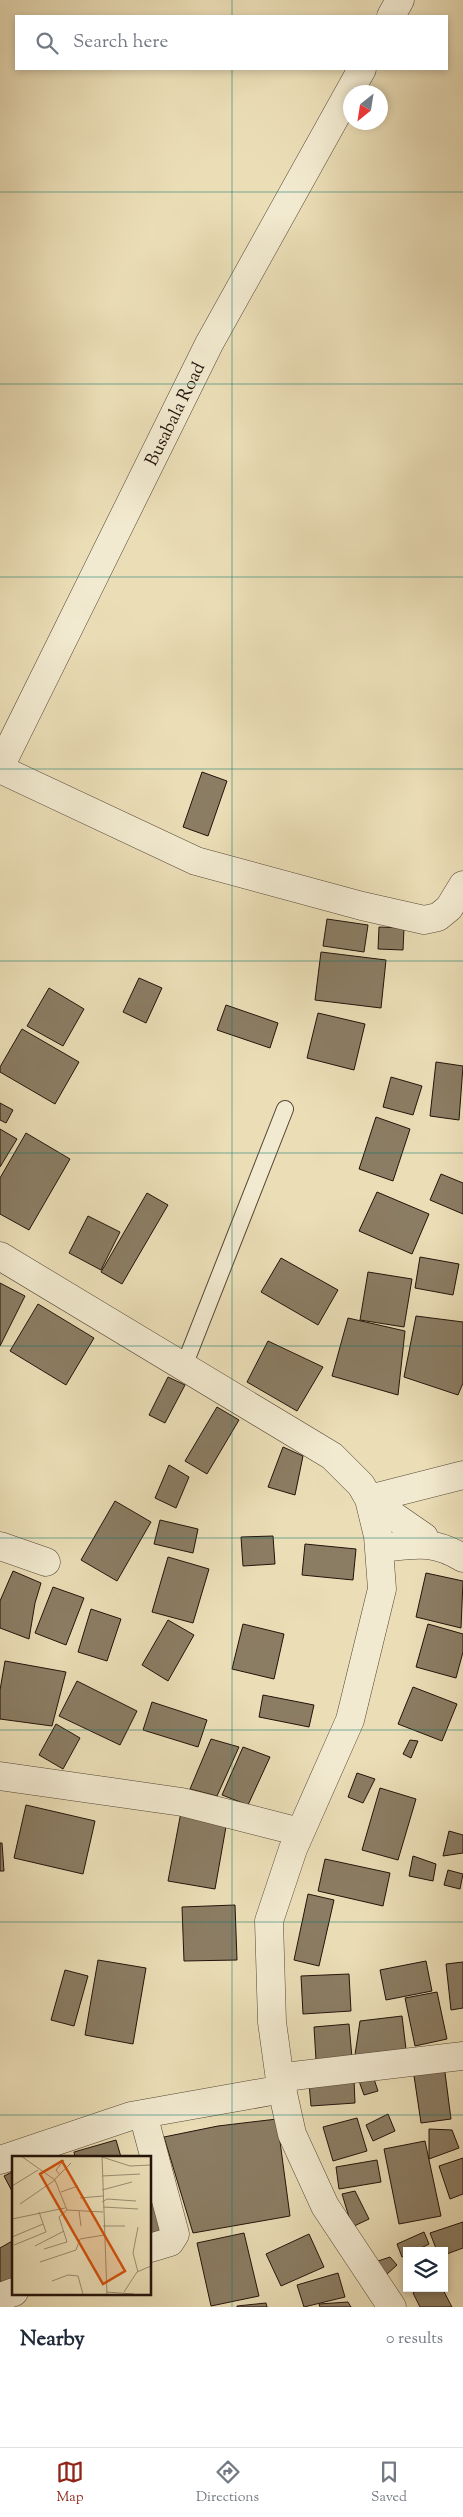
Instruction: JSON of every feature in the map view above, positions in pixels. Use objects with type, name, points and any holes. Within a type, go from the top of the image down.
[{"type":"street","points":[[392,15],[400,0]]},
{"type":"street","name":"Busabala Road","points":[[0,768],[209,344],[361,70]]},
{"type":"street","points":[[0,768],[196,861],[362,906],[424,920],[438,917],[449,908],[463,885]]},
{"type":"street","points":[[0,1256],[332,1456],[361,1485],[368,1499],[379,1548],[382,1589],[350,1720],[300,1832],[269,1921],[272,2022],[292,2134],[325,2206],[392,2307]]},
{"type":"street","points":[[368,1499],[463,1475]]},
{"type":"street","points":[[368,1499],[424,1537]]},
{"type":"street","points":[[379,1548],[426,1543],[446,1548],[463,1558]]},
{"type":"street","points":[[0,1546],[46,1562]]},
{"type":"street","points":[[0,1776],[182,1802],[300,1832]]},
{"type":"street","points":[[12,2156],[143,2114],[282,2084],[293,2076],[463,2056]]},
{"type":"street","points":[[143,2114],[175,2234],[170,2242],[151,2248]]},
{"type":"street","points":[[0,2160],[12,2156]]},
{"type":"street","points":[[0,2297],[12,2293]]},
{"type":"lane","points":[[184,1366],[285,1109]]},
{"type":"building","points":[[202,772],[227,781],[208,836],[183,827]]},
{"type":"building","points":[[327,919],[368,925],[364,952],[323,946]]},
{"type":"building","points":[[379,927],[404,928],[403,950],[378,949]]},
{"type":"building","points":[[321,952],[386,960],[381,1008],[315,1000]]},
{"type":"building","points":[[139,978],[162,988],[146,1023],[123,1012]]},
{"type":"building","points":[[49,988],[84,1009],[63,1046],[27,1026]]},
{"type":"building","points":[[226,1005],[278,1023],[270,1048],[217,1030]]},
{"type":"building","points":[[318,1013],[365,1024],[354,1070],[307,1058]]},
{"type":"building","points":[[22,1029],[79,1062],[55,1104],[0,1072],[0,1067]]},
{"type":"building","points":[[436,1062],[463,1066],[459,1120],[430,1116]]},
{"type":"building","points":[[391,1077],[422,1086],[413,1115],[383,1107]]},
{"type":"building","points":[[0,1103],[13,1110],[6,1123],[0,1120]]},
{"type":"building","points":[[376,1117],[410,1129],[393,1181],[359,1169]]},
{"type":"building","points":[[0,1129],[17,1139],[0,1167]]},
{"type":"building","points":[[26,1133],[70,1159],[29,1230],[0,1214],[0,1178]]},
{"type":"building","points":[[441,1174],[463,1183],[463,1214],[430,1200]]},
{"type":"building","points":[[377,1192],[429,1214],[412,1254],[359,1231]]},
{"type":"building","points":[[147,1193],[168,1205],[122,1284],[101,1272]]},
{"type":"building","points":[[88,1216],[120,1232],[101,1270],[69,1253]]},
{"type":"building","points":[[420,1257],[459,1264],[453,1295],[415,1288]]},
{"type":"building","points":[[281,1258],[338,1290],[318,1325],[261,1292]]},
{"type":"building","points":[[368,1272],[412,1279],[404,1327],[360,1320]]},
{"type":"building","points":[[0,1283],[25,1296],[0,1346]]},
{"type":"building","points":[[38,1304],[94,1338],[66,1385],[10,1351]]},
{"type":"building","points":[[416,1316],[463,1322],[463,1383],[458,1395],[404,1377]]},
{"type":"building","points":[[348,1318],[405,1331],[398,1395],[332,1376]]},
{"type":"building","points":[[268,1341],[323,1367],[297,1411],[247,1382]]},
{"type":"building","points":[[168,1377],[185,1385],[165,1423],[149,1415]]},
{"type":"building","points":[[217,1407],[239,1420],[207,1474],[185,1461]]},
{"type":"building","points":[[283,1447],[303,1456],[295,1495],[268,1487]]},
{"type":"building","points":[[169,1465],[189,1477],[176,1508],[155,1498]]},
{"type":"building","points":[[115,1501],[151,1522],[117,1581],[81,1560]]},
{"type":"building","points":[[160,1520],[198,1529],[193,1553],[154,1544]]},
{"type":"building","points":[[273,1536],[275,1564],[243,1566],[241,1537]]},
{"type":"building","points":[[305,1544],[356,1549],[353,1580],[302,1575]]},
{"type":"building","points":[[168,1557],[209,1569],[193,1623],[152,1612]]},
{"type":"building","points":[[13,1571],[41,1583],[35,1603],[29,1639],[0,1628],[0,1601]]},
{"type":"building","points":[[426,1573],[463,1581],[461,1628],[416,1617]]},
{"type":"building","points":[[53,1587],[84,1598],[66,1645],[35,1633]]},
{"type":"building","points":[[91,1609],[121,1619],[107,1661],[78,1652]]},
{"type":"building","points":[[168,1620],[194,1635],[168,1681],[142,1665]]},
{"type":"building","points":[[243,1624],[284,1634],[274,1679],[232,1669]]},
{"type":"building","points":[[428,1624],[463,1634],[463,1652],[456,1678],[416,1667]]},
{"type":"building","points":[[5,1661],[66,1672],[52,1726],[0,1719],[0,1690]]},
{"type":"building","points":[[77,1681],[137,1711],[120,1745],[59,1716]]},
{"type":"building","points":[[413,1687],[457,1704],[442,1741],[398,1724]]},
{"type":"building","points":[[263,1695],[314,1705],[309,1727],[259,1717]]},
{"type":"building","points":[[152,1702],[207,1720],[198,1747],[143,1730]]},
{"type":"building","points":[[56,1724],[80,1738],[63,1769],[39,1755]]},
{"type":"building","points":[[211,1739],[239,1747],[217,1796],[190,1789]]},
{"type":"building","points":[[410,1740],[418,1741],[411,1758],[403,1754]]},
{"type":"building","points":[[243,1747],[270,1757],[248,1805],[222,1795]]},
{"type":"building","points":[[357,1773],[375,1779],[363,1803],[348,1797]]},
{"type":"building","points":[[380,1788],[416,1799],[398,1860],[362,1850]]},
{"type":"building","points":[[26,1805],[95,1821],[83,1874],[14,1858]]},
{"type":"building","points":[[181,1812],[227,1821],[215,1889],[168,1881]]},
{"type":"building","points":[[449,1831],[463,1835],[463,1853],[443,1856]]},
{"type":"building","points":[[0,1843],[2,1843],[4,1871],[0,1871]]},
{"type":"building","points":[[413,1856],[436,1864],[433,1881],[409,1876]]},
{"type":"building","points":[[325,1859],[390,1873],[383,1906],[318,1891]]},
{"type":"building","points":[[448,1870],[463,1874],[460,1889],[444,1885]]},
{"type":"building","points":[[308,1894],[334,1900],[319,1966],[294,1960]]},
{"type":"building","points":[[235,1905],[237,1960],[184,1961],[182,1907]]},
{"type":"building","points":[[98,1960],[146,1968],[133,2044],[85,2035]]},
{"type":"building","points":[[426,1961],[432,1991],[386,2000],[380,1970]]},
{"type":"building","points":[[463,1962],[463,2008],[451,2010],[446,1964]]},
{"type":"building","points":[[65,1970],[88,1976],[74,2026],[51,2020]]},
{"type":"building","points":[[349,1974],[351,2011],[303,2014],[301,1976]]},
{"type":"building","points":[[437,1992],[447,2039],[415,2046],[405,1998]]},
{"type":"building","points":[[402,2016],[406,2049],[355,2055],[360,2021]]},
{"type":"building","points":[[349,2024],[352,2058],[316,2060],[314,2027]]},
{"type":"building","points":[[444,2065],[451,2119],[421,2123],[413,2069]]},
{"type":"building","points":[[373,2076],[378,2091],[364,2095],[359,2081]]},
{"type":"building","points":[[354,2080],[355,2103],[311,2106],[309,2083]]},
{"type":"building","points":[[388,2114],[395,2131],[373,2141],[366,2125]]},
{"type":"building","points":[[357,2118],[367,2151],[333,2161],[323,2127]]},
{"type":"building","points":[[277,2119],[290,2216],[193,2233],[164,2137],[218,2126]]},
{"type":"building","points":[[429,2129],[452,2130],[459,2148],[429,2159]]},
{"type":"building","points":[[116,2140],[121,2156],[75,2156],[74,2152]]},
{"type":"building","points":[[425,2141],[441,2216],[399,2224],[384,2149]]},
{"type":"building","points":[[463,2158],[463,2194],[450,2199],[439,2166]]},
{"type":"building","points":[[377,2160],[381,2182],[339,2189],[336,2167]]},
{"type":"building","points":[[12,2172],[12,2191],[4,2176]]},
{"type":"building","points":[[355,2191],[369,2219],[352,2227],[342,2194]]},
{"type":"building","points":[[158,2196],[170,2242],[151,2246],[151,2199]]},
{"type":"building","points":[[463,2222],[463,2248],[448,2254],[448,2247],[435,2247],[430,2233]]},
{"type":"building","points":[[424,2232],[429,2244],[423,2247],[403,2247],[402,2257],[397,2244]]},
{"type":"building","points":[[244,2233],[259,2296],[211,2306],[197,2243]]},
{"type":"building","points":[[309,2234],[324,2267],[281,2286],[266,2254]]},
{"type":"building","points":[[12,2241],[12,2292],[0,2289],[0,2248]]},
{"type":"building","points":[[390,2257],[397,2265],[386,2275],[375,2262]]},
{"type":"building","points":[[338,2273],[345,2297],[304,2307],[297,2285]]},
{"type":"building","points":[[444,2292],[452,2307],[420,2307],[413,2293]]},
{"type":"building","points":[[348,2302],[351,2307],[320,2307],[319,2304]]},
{"type":"building","points":[[266,2303],[267,2307],[237,2307],[237,2306]]}]
